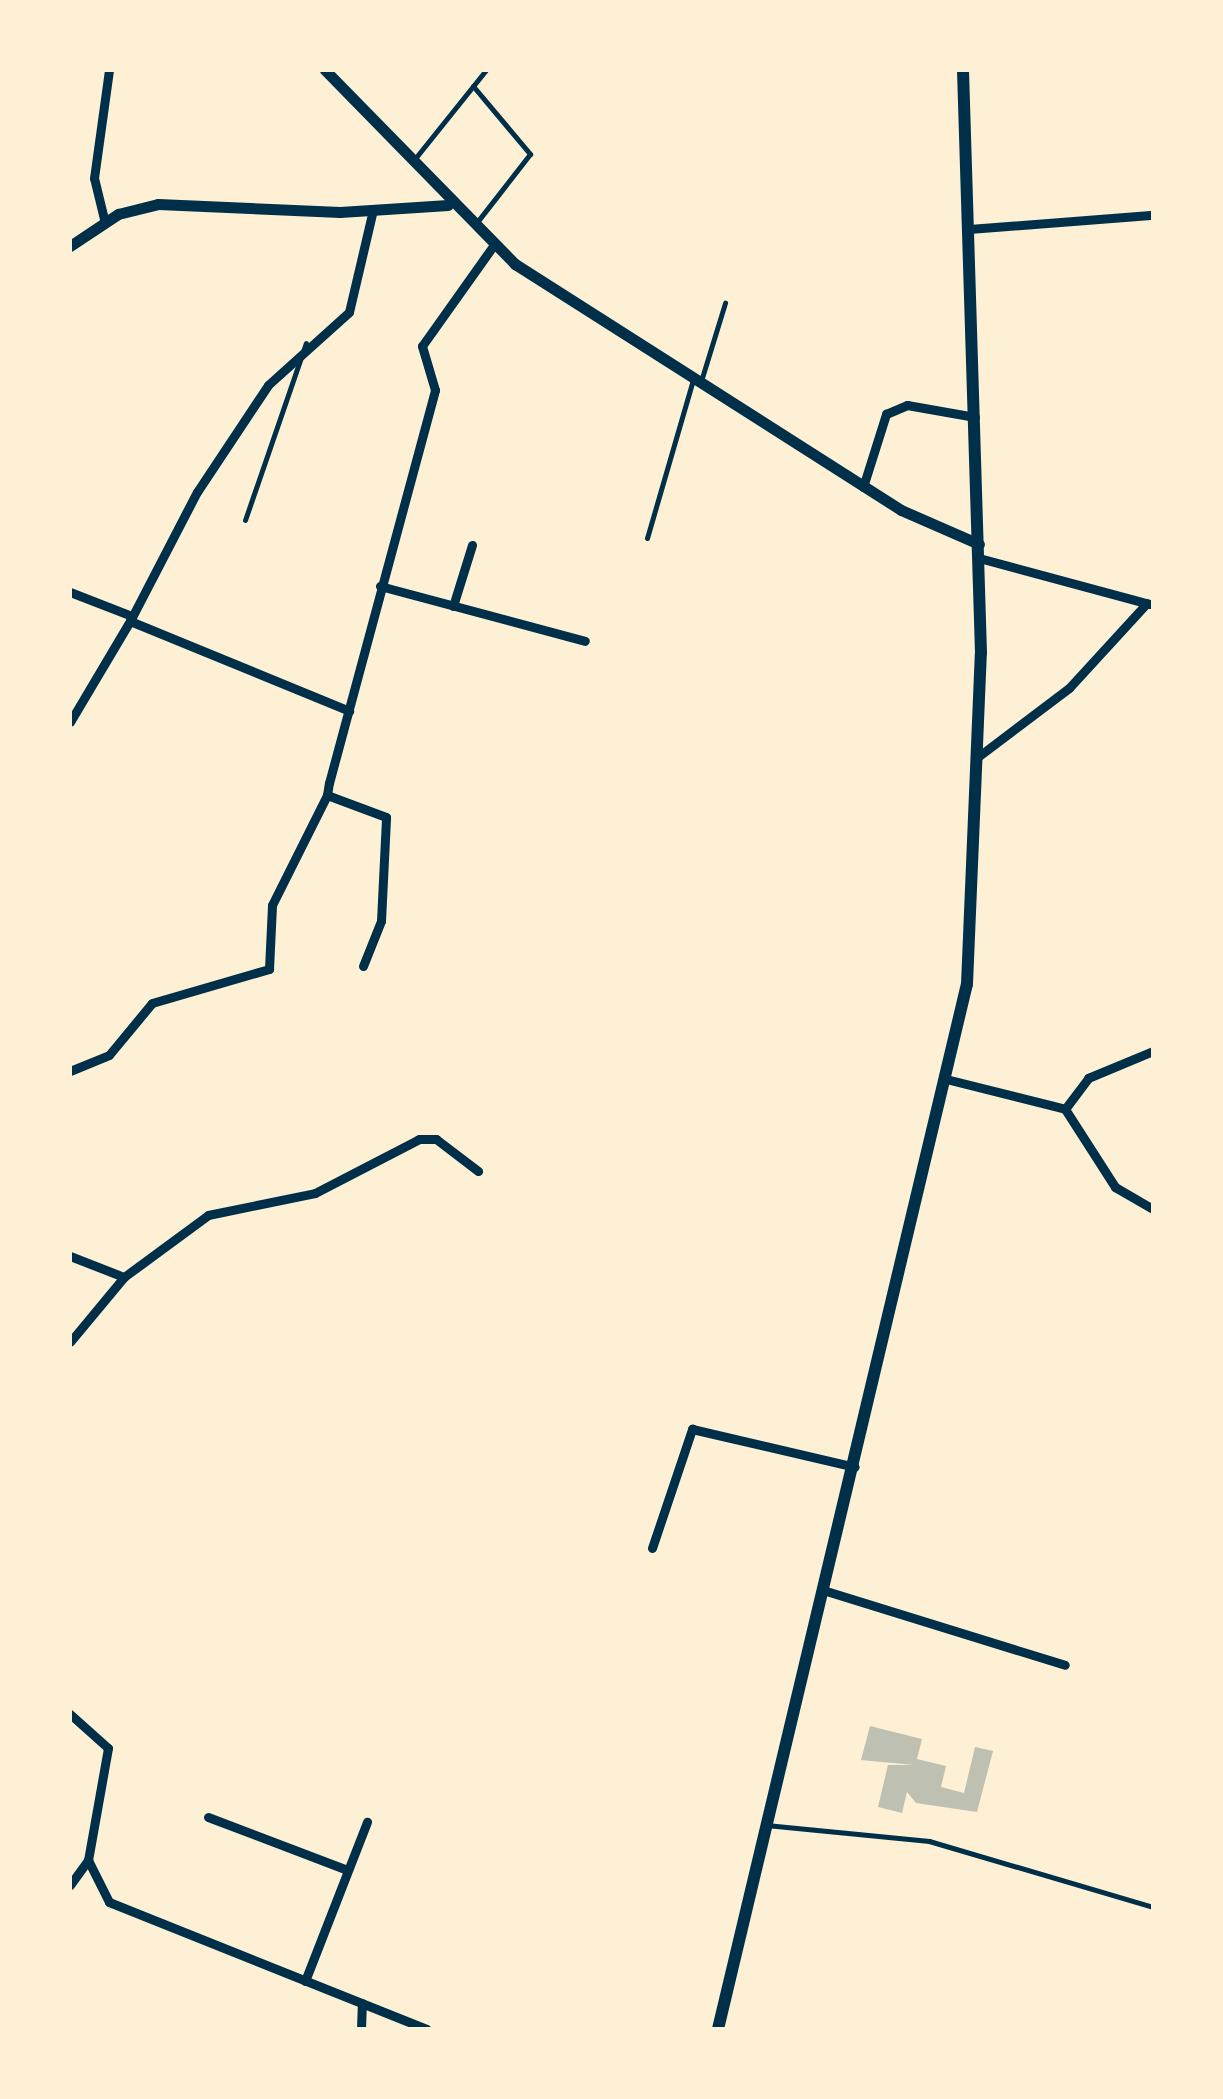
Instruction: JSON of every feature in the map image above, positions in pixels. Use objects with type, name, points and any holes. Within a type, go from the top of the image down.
[{"type":"main road","points":[[718,2029],[946,1079],[974,928],[979,551],[963,70]]},
{"type":"street","points":[[105,222],[94,178],[110,70]]},
{"type":"street","points":[[325,70],[448,205],[493,246],[696,382],[863,487],[979,551],[1150,604],[1069,688],[979,756]]},
{"type":"street","points":[[70,246],[105,222],[158,204],[373,210],[448,205]]},
{"type":"street","points":[[70,722],[131,619],[197,492],[306,343],[358,297],[373,210]]},
{"type":"street","points":[[969,229],[1153,215]]},
{"type":"street","points":[[70,1070],[109,1055],[152,1003],[269,969],[272,905],[327,796],[435,390],[422,346],[493,246]]},
{"type":"street","points":[[863,487],[886,414],[908,405],[976,417]]},
{"type":"street","points":[[454,606],[472,545]]},
{"type":"street","points":[[380,586],[585,641]]},
{"type":"street","points":[[70,592],[348,711]]},
{"type":"street","points":[[327,796],[386,817],[381,921],[363,966]]},
{"type":"street","points":[[1065,1109],[1088,1078],[1153,1050]]},
{"type":"street","points":[[946,1079],[1065,1109],[1114,1188],[1153,1209]]},
{"type":"street","points":[[70,1342],[124,1277],[208,1215],[315,1193],[408,1142],[436,1139],[478,1171]]},
{"type":"street","points":[[70,1256],[124,1277]]},
{"type":"street","points":[[652,1548],[692,1429],[854,1467]]},
{"type":"street","points":[[823,1590],[1065,1665]]},
{"type":"street","points":[[70,1714],[108,1748],[88,1860],[70,1885]]},
{"type":"street","points":[[208,1817],[345,1869]]},
{"type":"street","points":[[305,1981],[345,1869],[367,1822]]},
{"type":"street","points":[[88,1860],[110,1902],[427,2029]]},
{"type":"street","points":[[361,2029],[362,2004]]},
{"type":"lane","points":[[411,164],[486,70]]},
{"type":"lane","points":[[472,227],[530,154],[473,86]]},
{"type":"lane","points":[[647,538],[696,382],[726,303]]},
{"type":"lane","points":[[245,520],[306,343]]},
{"type":"lane","points":[[765,1825],[929,1840],[1153,1907]]},
{"type":"building","points":[[870,1726],[922,1739],[917,1759],[946,1766],[941,1787],[964,1793],[975,1747],[993,1751],[977,1812],[916,1803],[907,1792],[902,1813],[878,1807],[888,1765],[914,1765],[861,1760]]}]
